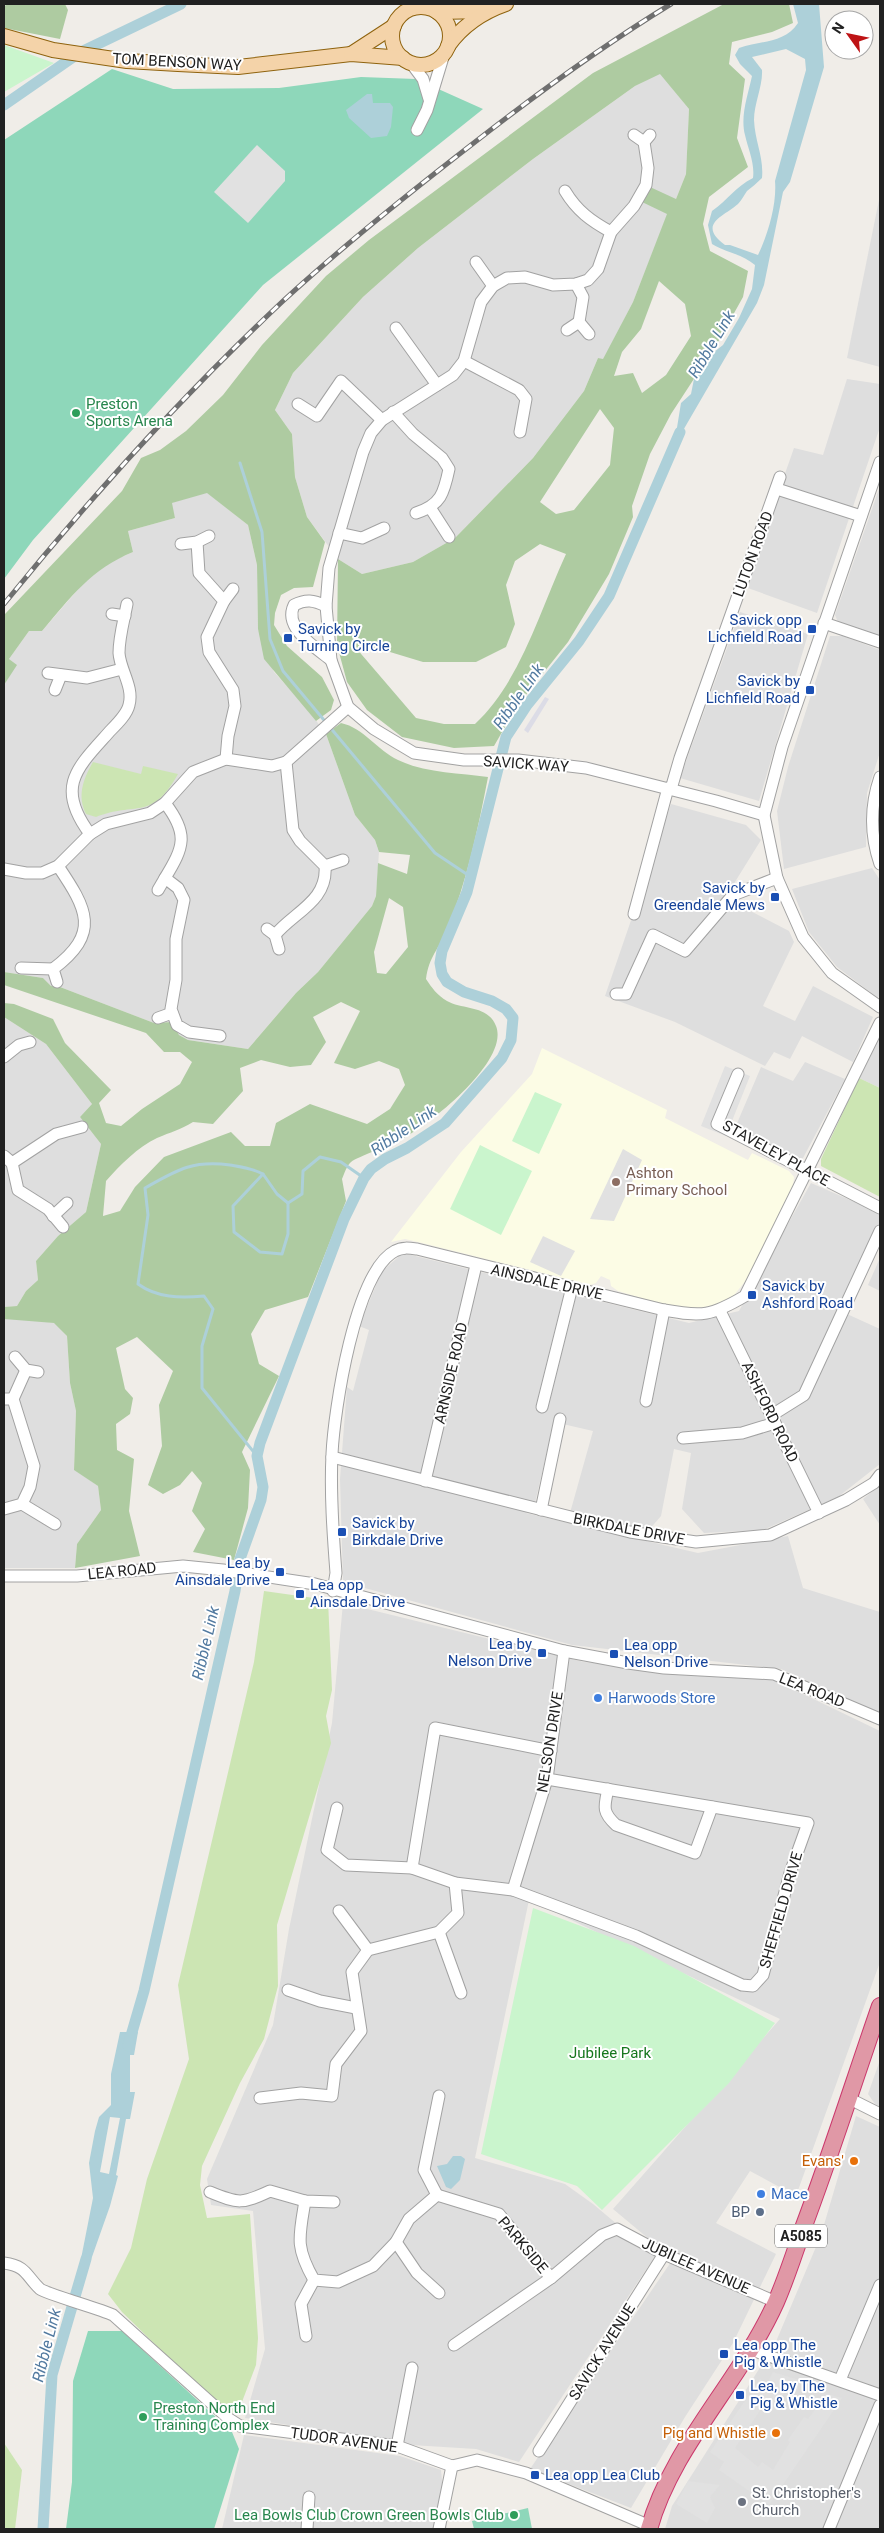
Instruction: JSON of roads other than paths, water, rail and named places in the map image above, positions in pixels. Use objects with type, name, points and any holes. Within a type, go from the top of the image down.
[{"type":"highway","name":"A5085","points":[[650,2528],[666,2483],[684,2452],[752,2350],[776,2302],[880,2006]]},
{"type":"main road","points":[[488,11],[437,12],[422,7],[412,8],[403,13],[394,26],[393,44],[407,60],[429,64],[446,50],[462,30],[488,11],[506,4]]},
{"type":"main road","points":[[437,12],[449,27],[446,50]]},
{"type":"main road","name":"TOM BENSON WAY","points":[[351,54],[394,26]]},
{"type":"main road","name":"TOM BENSON WAY","points":[[4,36],[53,50],[128,61],[238,67],[351,54],[407,60]]},
{"type":"street","points":[[416,130],[425,117],[446,50]]},
{"type":"street","points":[[407,60],[423,80],[429,103]]},
{"type":"street","points":[[476,262],[493,286],[507,278],[525,276],[553,285],[576,284],[588,280],[598,269],[611,232],[634,206],[646,185],[648,168],[647,139],[634,135]]},
{"type":"street","points":[[565,191],[574,206],[589,220],[611,232]]},
{"type":"street","points":[[576,284],[582,296],[579,322],[589,334]]},
{"type":"street","name":"SAVICK WAY","points":[[493,286],[481,302],[464,361],[453,375],[382,420],[371,433],[363,452],[329,568],[326,606],[331,660],[348,707],[374,730],[414,753],[464,760],[518,760],[586,768],[764,815]]},
{"type":"street","points":[[567,330],[579,322]]},
{"type":"street","points":[[396,328],[437,385]]},
{"type":"street","points":[[464,361],[520,390],[526,399],[520,432]]},
{"type":"street","points":[[298,404],[317,416],[342,381],[382,420]]},
{"type":"street","points":[[393,412],[413,434],[442,458],[449,469],[444,492],[431,509],[416,513]]},
{"type":"street","points":[[880,462],[782,747],[764,815],[777,878],[790,911],[815,954],[832,972],[880,1007]]},
{"type":"street","name":"LUTON ROAD","points":[[634,914],[669,789],[780,477]]},
{"type":"street","points":[[777,489],[861,516]]},
{"type":"street","points":[[431,509],[449,536]]},
{"type":"street","points":[[339,533],[362,538],[384,528]]},
{"type":"street","points":[[181,544],[197,542],[209,536]]},
{"type":"street","points":[[197,542],[200,573],[224,601]]},
{"type":"street","points":[[226,759],[228,736],[235,706],[233,690],[209,652],[208,638],[224,601],[233,589]]},
{"type":"street","name":"SAVICK WAY","points":[[326,606],[305,600],[294,605],[290,612],[293,625],[331,660]]},
{"type":"street","points":[[90,834],[74,809],[73,777],[82,763],[123,717],[129,706],[130,692],[122,669],[119,652],[127,604]]},
{"type":"street","points":[[112,614],[125,616]]},
{"type":"street","points":[[824,623],[880,642]]},
{"type":"street","points":[[48,673],[87,678],[122,669]]},
{"type":"street","points":[[55,690],[61,675]]},
{"type":"street","points":[[4,869],[26,873],[42,873],[58,866],[90,834],[106,824],[150,813],[165,804],[193,772],[226,759],[272,766],[286,762],[348,707]]},
{"type":"street","points":[[279,949],[271,932],[322,890],[326,878],[325,866],[300,841],[293,830],[286,762]]},
{"type":"street","points":[[880,777],[872,816],[873,840],[880,864]]},
{"type":"street","points":[[158,890],[176,861],[181,843],[181,828],[165,804]]},
{"type":"street","points":[[325,866],[343,860]]},
{"type":"street","points":[[22,968],[53,969],[77,948],[84,935],[85,917],[76,892],[58,866]]},
{"type":"street","points":[[165,878],[178,888],[184,900],[176,939],[176,980],[172,996],[172,1013],[177,1025],[189,1032],[220,1036]]},
{"type":"street","points":[[616,994],[626,994],[653,935],[685,951],[734,895],[777,878]]},
{"type":"street","points":[[53,969],[57,982]]},
{"type":"street","points":[[158,1018],[172,1013]]},
{"type":"street","name":"AINSDALE DRIVE","points":[[333,1591],[336,1573],[332,1457],[337,1403],[348,1350],[362,1305],[383,1260],[394,1251],[406,1248],[664,1310],[696,1316],[720,1311],[745,1296],[880,1023]]},
{"type":"street","points":[[4,1057],[19,1045],[30,1042]]},
{"type":"street","name":"STAVELEY PLACE","points":[[738,1074],[717,1124],[880,1208]]},
{"type":"street","points":[[62,1227],[38,1201],[26,1197],[18,1190],[8,1160],[56,1134],[82,1127]]},
{"type":"street","points":[[53,1216],[67,1203]]},
{"type":"street","points":[[683,1438],[742,1434],[774,1419],[804,1395],[880,1231]]},
{"type":"street","name":"ARNSIDE ROAD","points":[[425,1482],[476,1265]]},
{"type":"street","points":[[542,1406],[572,1287]]},
{"type":"street","points":[[646,1401],[664,1310]]},
{"type":"street","name":"ASHFORD ROAD","points":[[720,1311],[819,1513]]},
{"type":"street","points":[[15,1357],[26,1370],[38,1372]]},
{"type":"street","points":[[22,1504],[30,1487],[34,1466],[8,1399],[26,1370]]},
{"type":"street","points":[[541,1510],[560,1419]]},
{"type":"street","name":"BIRKDALE DRIVE","points":[[332,1457],[425,1482],[630,1532],[696,1542],[770,1535],[819,1513],[874,1483],[880,1475]]},
{"type":"street","points":[[4,1509],[22,1504],[55,1524]]},
{"type":"street","name":"LEA ROAD","points":[[4,1576],[77,1576],[162,1567],[223,1570],[315,1584],[333,1591],[564,1651],[664,1668],[774,1674],[880,1719]]},
{"type":"street","name":"NELSON DRIVE","points":[[513,1890],[547,1779],[564,1651]]},
{"type":"street","points":[[412,1868],[435,1728],[551,1751]]},
{"type":"street","name":"SHEFFIELD DRIVE","points":[[337,1808],[327,1850],[346,1865],[412,1868],[455,1883],[513,1890],[636,1936],[742,1985],[753,1986],[763,1975],[790,1873],[808,1823],[547,1779]]},
{"type":"street","points":[[608,1789],[604,1806],[606,1816],[616,1825],[695,1853],[712,1807]]},
{"type":"street","points":[[260,2098],[301,2093],[332,2096],[336,2064],[361,2031],[352,1972],[368,1950],[439,1932],[458,1914],[455,1883]]},
{"type":"street","points":[[339,1911],[368,1950]]},
{"type":"street","points":[[439,1932],[461,1993]]},
{"type":"street","points":[[288,1990],[320,2001],[356,2008]]},
{"type":"street","points":[[314,2280],[338,2282],[373,2266],[396,2242],[409,2219],[437,2195],[424,2170],[439,2096]]},
{"type":"street","points":[[848,2098],[880,2114]]},
{"type":"street","points":[[210,2192],[224,2198],[247,2202],[270,2191],[304,2201],[334,2202]]},
{"type":"street","name":"PARKSIDE","points":[[437,2195],[499,2214],[551,2278]]},
{"type":"street","points":[[304,2201],[299,2241],[304,2262],[314,2280]]},
{"type":"street","name":"PARKSIDE","points":[[454,2345],[551,2278],[602,2236],[617,2229]]},
{"type":"street","name":"JUBILEE AVENUE","points":[[617,2229],[664,2254],[776,2302]]},
{"type":"street","points":[[396,2242],[417,2273],[439,2293]]},
{"type":"street","name":"SAVICK AVENUE","points":[[539,2451],[664,2254]]},
{"type":"street","name":"TUDOR AVENUE","points":[[4,2263],[26,2271],[41,2290],[89,2305],[113,2315],[229,2420],[240,2426],[396,2446],[452,2466]]},
{"type":"street","points":[[306,2336],[301,2304],[314,2280]]},
{"type":"street","points":[[840,2380],[880,2285]]},
{"type":"street","points":[[752,2350],[880,2394]]},
{"type":"street","points":[[396,2446],[412,2368]]},
{"type":"street","points":[[829,2529],[880,2405]]},
{"type":"street","points":[[439,2529],[452,2466],[477,2460],[526,2473],[650,2528]]},
{"type":"street","points":[[307,2529],[309,2497]]},
{"type":"water","points":[[793,4],[819,4],[824,67],[790,182],[783,192],[764,285],[757,303],[674,446],[681,403],[691,394],[695,374],[709,356],[723,345],[739,318],[752,289],[755,265],[745,258],[712,244],[708,225],[712,211],[741,185],[753,178],[752,161],[743,120],[752,76],[740,64],[735,55],[739,48],[786,35],[798,23]],"holes":[[[786,49],[805,59],[806,70],[775,181],[775,199],[762,247],[758,255],[725,245],[713,232],[715,222],[738,204],[747,191],[762,178],[762,163],[754,120],[762,70],[752,57]]]},
{"type":"water","points":[[367,94],[372,94],[373,103],[390,103],[393,107],[391,127],[387,136],[371,138],[349,118],[346,110]]},
{"type":"water","points":[[305,1311],[309,1311],[311,1314],[296,1352],[294,1349],[290,1350]]},
{"type":"water","points":[[120,2032],[138,2032],[134,2055],[130,2055],[130,2092],[135,2092],[130,2119],[126,2119],[116,2175],[118,2176],[110,2206],[87,2271],[78,2274],[93,2198],[89,2163],[99,2117],[111,2105],[111,2074]],"holes":[[[110,2117],[120,2118],[109,2174],[100,2172]]]},
{"type":"water","points":[[453,2156],[461,2156],[465,2159],[460,2180],[451,2189],[446,2187],[437,2166],[447,2164]]},
{"type":"waterway","points":[[4,105],[79,53],[181,4]]},
{"type":"waterway","name":"Ribble Link","points":[[128,2046],[144,1991],[235,1591],[240,1559],[261,1500],[263,1487],[257,1456],[260,1443],[344,1219],[364,1178],[371,1169],[385,1159],[407,1148],[445,1123],[502,1058],[511,1040],[513,1018],[506,1009],[492,1001],[464,992],[447,982],[442,974],[440,963],[442,951],[467,892],[506,737],[527,705],[579,641],[609,596],[680,432]]},
{"type":"waterway","points":[[240,463],[262,532],[270,639],[283,671],[435,853],[471,877]]},
{"type":"waterway","points":[[263,1174],[277,1194],[288,1203],[302,1194],[303,1171],[320,1157],[341,1162],[364,1178]]},
{"type":"waterway","points":[[257,1456],[202,1388],[202,1346],[213,1309],[204,1296],[169,1296],[145,1289],[138,1284],[148,1215],[145,1188],[176,1171],[195,1165],[239,1166],[263,1174],[233,1206],[234,1232],[260,1252],[282,1254],[288,1234],[288,1203]]},
{"type":"waterway","name":"Ribble Link","points":[[43,2529],[52,2375],[86,2259]]},
{"type":"railway","points":[[4,604],[70,525],[173,410],[306,280],[401,200],[522,106],[595,53],[671,4]]},
{"type":"place","name":"Preston Sports Arena","points":[[76,413]]},
{"type":"place","name":"Savick opp Lichfield Road","points":[[812,629]]},
{"type":"place","name":"Savick by Turning Circle","points":[[288,638]]},
{"type":"place","name":"Savick by Lichfield Road","points":[[810,690]]},
{"type":"place","name":"Savick by Greendale Mews","points":[[775,897]]},
{"type":"place","name":"Ashton Primary School","points":[[616,1182]]},
{"type":"place","name":"Savick by Ashford Road","points":[[752,1295]]},
{"type":"place","name":"Savick by Birkdale Drive","points":[[342,1532]]},
{"type":"place","name":"Lea by Ainsdale Drive","points":[[280,1572]]},
{"type":"place","name":"Lea opp Ainsdale Drive","points":[[300,1594]]},
{"type":"place","name":"Lea by Nelson Drive","points":[[542,1653]]},
{"type":"place","name":"Lea opp Nelson Drive","points":[[614,1654]]},
{"type":"place","name":"Harwoods Store","points":[[598,1698]]},
{"type":"place","name":"Evans'","points":[[854,2161]]},
{"type":"place","name":"Mace","points":[[761,2194]]},
{"type":"place","name":"BP","points":[[760,2212]]},
{"type":"place","name":"Lea opp The Pig & Whistle","points":[[724,2354]]},
{"type":"place","name":"Lea, by The Pig & Whistle","points":[[740,2395]]},
{"type":"place","name":"Preston North End Training Complex","points":[[143,2417]]},
{"type":"place","name":"Pig and Whistle","points":[[776,2433]]},
{"type":"place","name":"Lea opp Lea Club","points":[[535,2475]]},
{"type":"place","name":"St. Christopher's Church","points":[[742,2502]]},
{"type":"place","name":"Lea Bowls Club Crown Green Bowls Club","points":[[514,2515]]},
{"type":"park label","name":"Jubilee Park","points":[[610,2053]]}]
